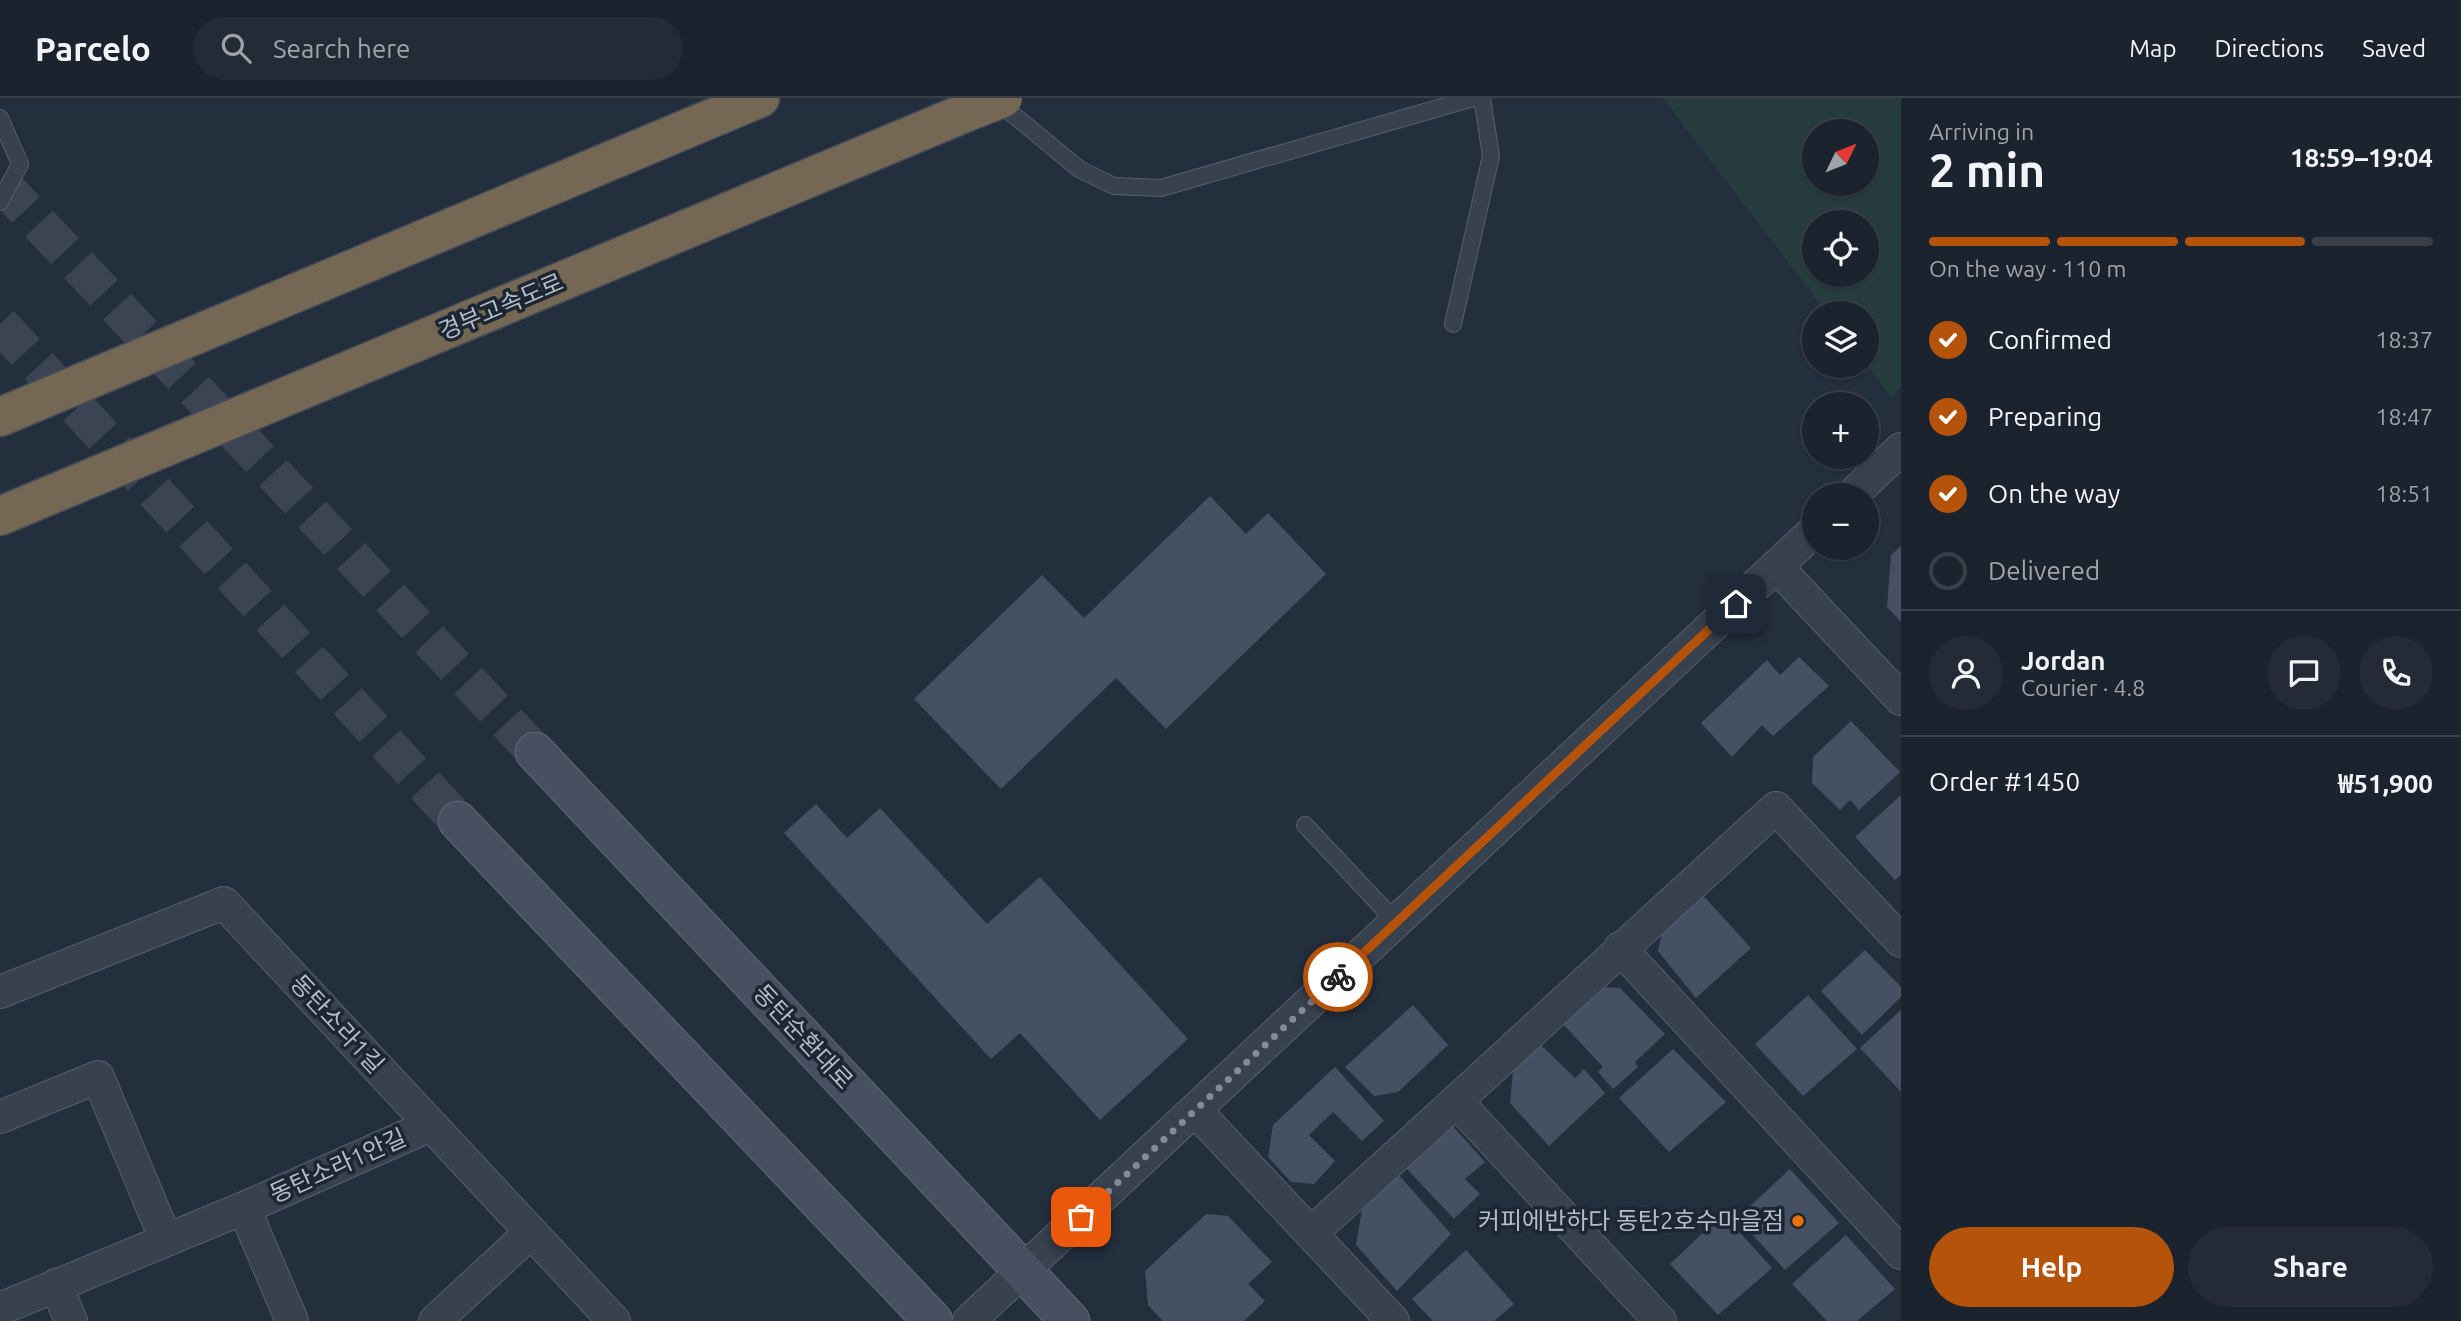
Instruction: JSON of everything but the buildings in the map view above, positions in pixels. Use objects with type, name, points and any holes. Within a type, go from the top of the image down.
[{"type":"highway","points":[[0,417],[760,98]]},
{"type":"highway","name":"경부고속도로","points":[[0,516],[980,105],[1003,98]]},
{"type":"main road","name":"동탄순환대로","points":[[535,752],[1070,1321]]},
{"type":"main road","points":[[458,821],[933,1321]]},
{"type":"street","points":[[1865,483],[1901,449]]},
{"type":"street","points":[[969,1321],[1802,542]]},
{"type":"street","points":[[1776,566],[1901,698]]},
{"type":"street","points":[[1311,1233],[1776,808],[1901,941]]},
{"type":"street","name":"동탄소라1길","points":[[0,992],[224,903],[614,1321]]},
{"type":"street","points":[[1620,948],[1901,1253]]},
{"type":"street","points":[[0,1117],[98,1077],[166,1240]]},
{"type":"street","points":[[1457,1102],[1660,1321]]},
{"type":"street","points":[[1195,1110],[1394,1321]]},
{"type":"street","name":"동탄소라1안길","points":[[0,1309],[244,1208],[431,1125]]},
{"type":"street","name":"동탄소라1안길","points":[[244,1208],[292,1321]]},
{"type":"street","points":[[435,1321],[531,1232]]},
{"type":"street","points":[[57,1285],[71,1321]]},
{"type":"lane","points":[[980,105],[1079,169],[1114,186],[1161,188],[1473,98]]},
{"type":"lane","points":[[1453,324],[1491,156],[1482,98]]},
{"type":"lane","points":[[0,118],[20,164],[0,202]]},
{"type":"lane","points":[[1305,825],[1396,922]]},
{"type":"green space","points":[[1663,98],[1901,98],[1901,387],[1891,397],[1877,378],[1879,378],[1879,301],[1818,301],[1807,287],[1879,287],[1879,210],[1802,210],[1802,280]]},
{"type":"tunnel","points":[[0,182],[535,752]]},
{"type":"tunnel","points":[[0,324],[458,821]]},
{"type":"way so far","points":[[1081,1217],[1338,977]]},
{"type":"place","name":"커피에반하다 동탄2호수마을점","points":[[1798,1221]]},
{"type":"route","points":[[1338,977],[1736,604]]}]
